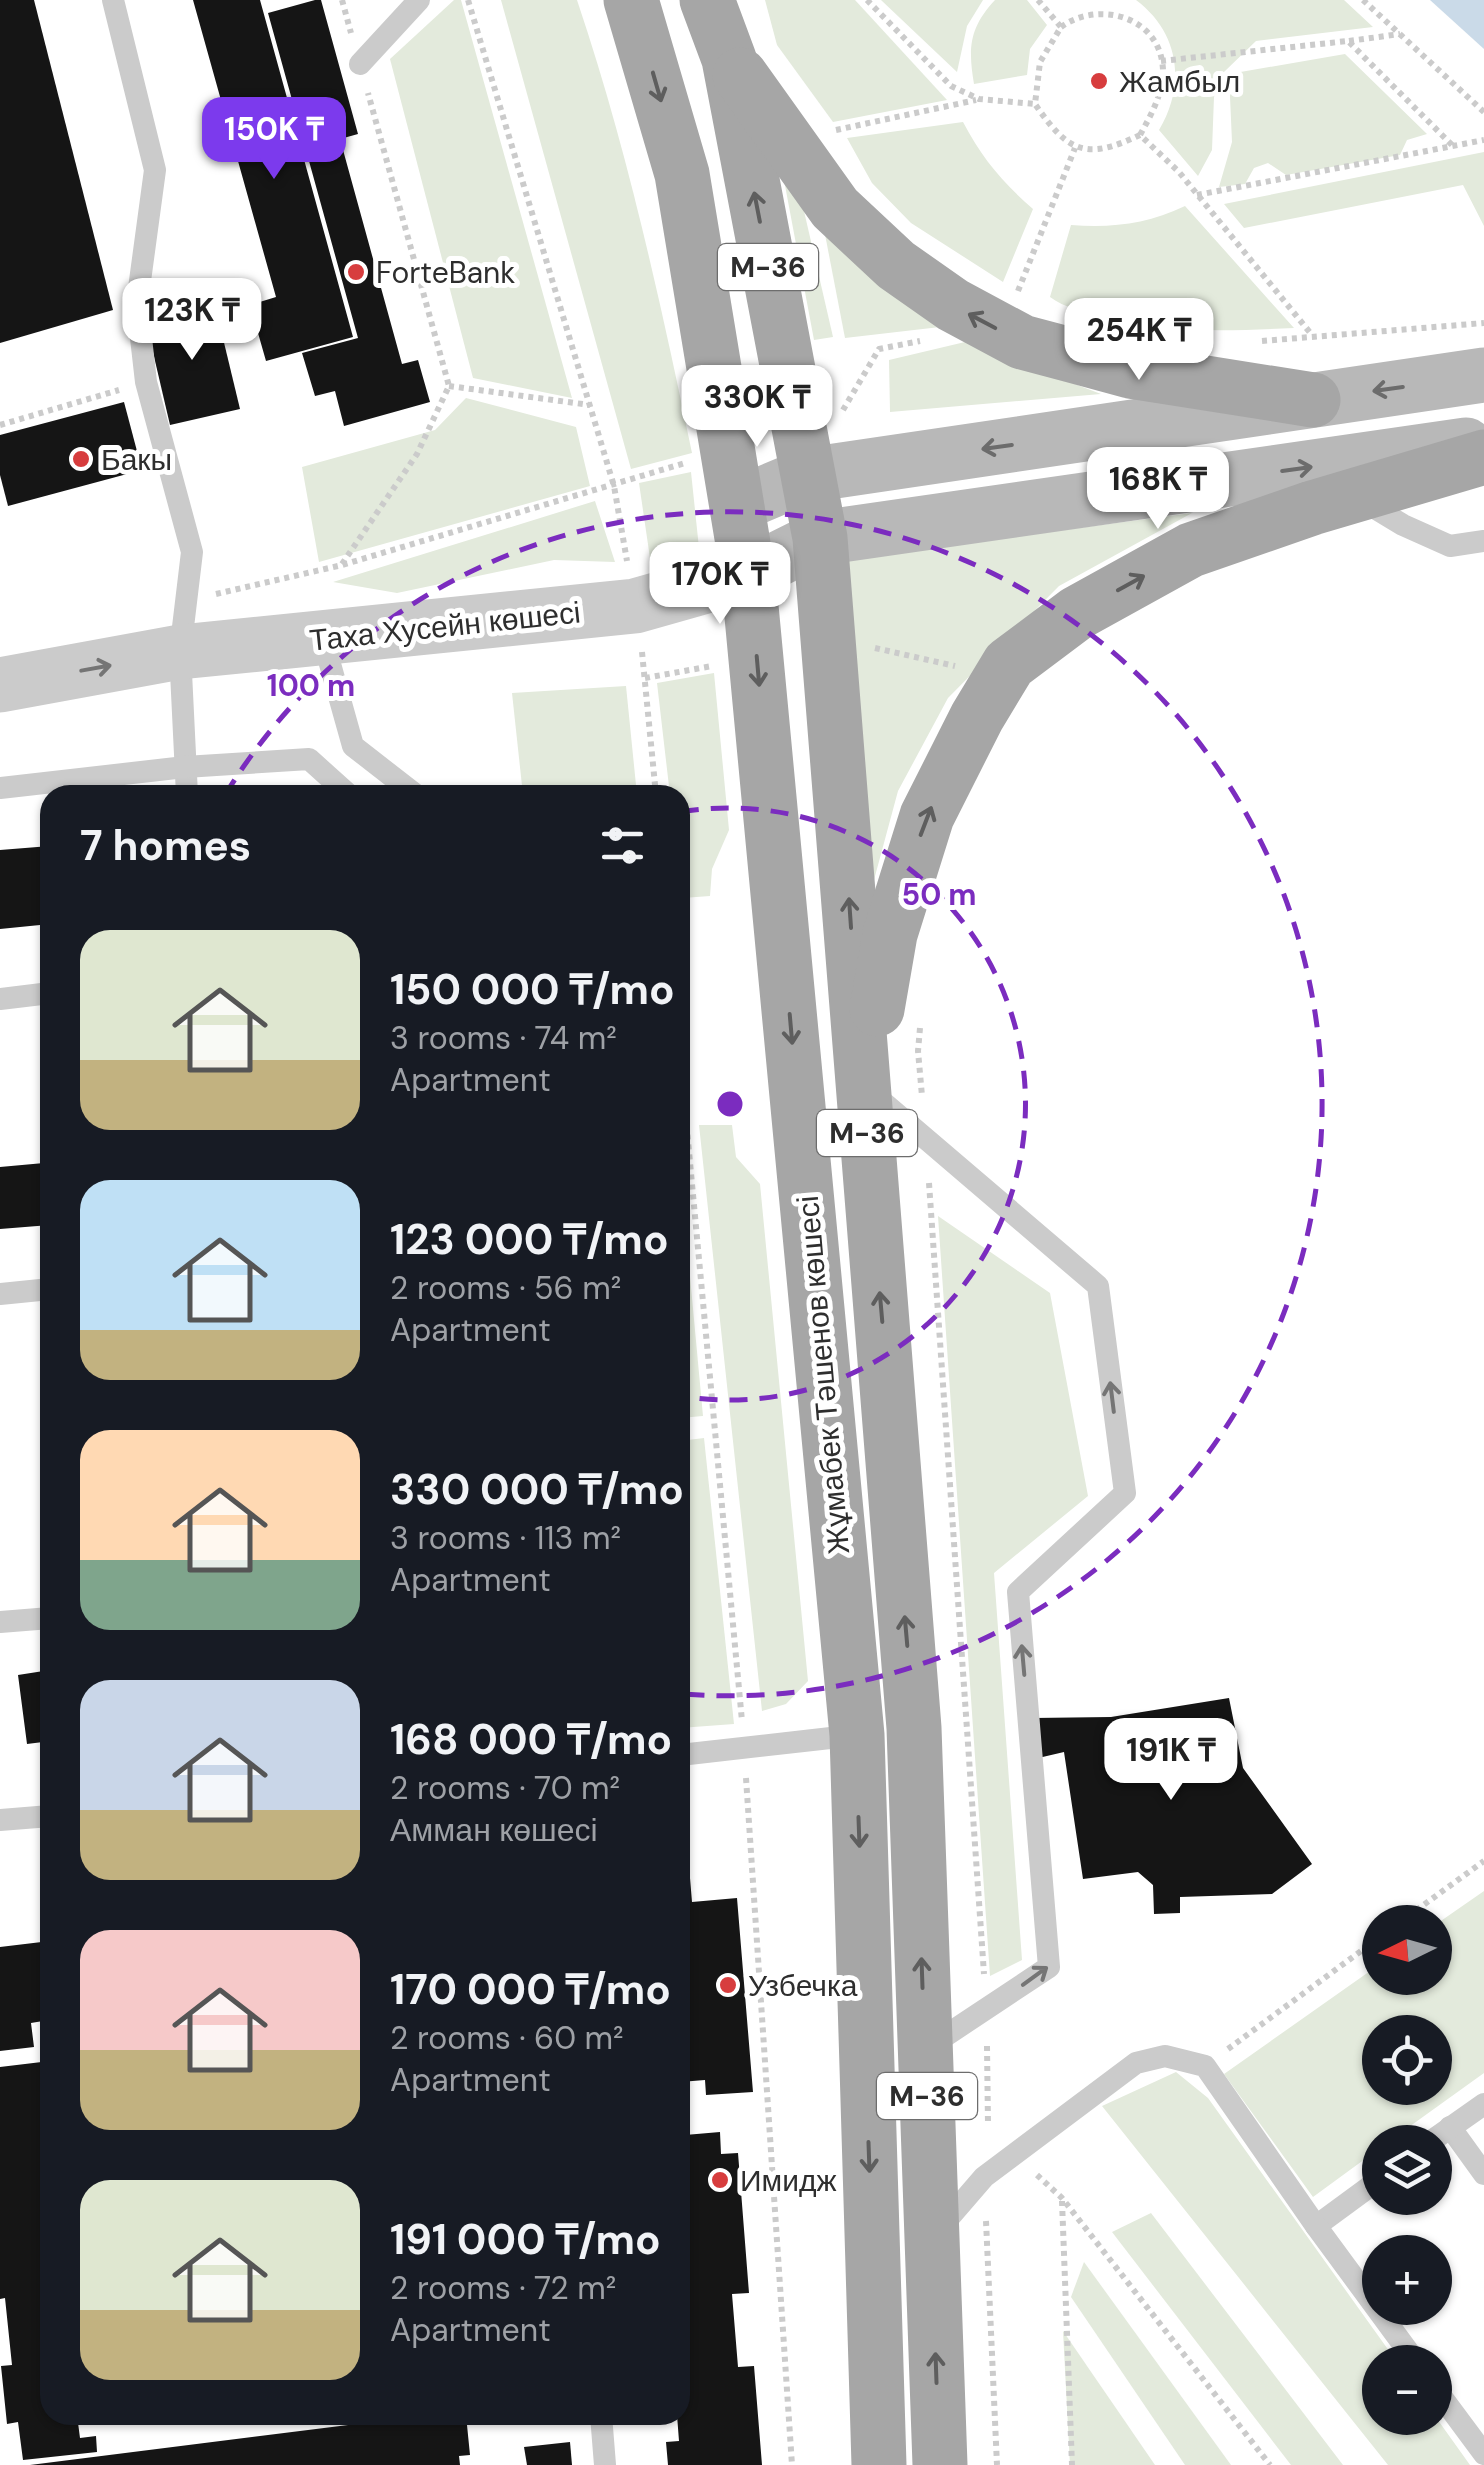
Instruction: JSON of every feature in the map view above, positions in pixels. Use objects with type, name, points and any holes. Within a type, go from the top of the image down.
[{"type":"main road","name":"Жұмабек Тәшенов көшесі","points":[[631,0],[682,174],[748,574],[856,1735],[879,2465]]},
{"type":"main road","name":"Жұмабек Тәшенов көшесі","points":[[707,0],[729,59],[820,538],[914,1728],[940,2465]]},
{"type":"main road","points":[[729,59],[834,208],[896,265],[954,306],[1022,342],[1072,356],[1130,371],[1313,400]]},
{"type":"main road","points":[[739,504],[808,475],[1484,375]]},
{"type":"main road","name":"Таха Хусейн көшесі","points":[[748,574],[820,538],[1484,442]]},
{"type":"main road","points":[[863,1085],[890,934],[927,816],[1008,664],[1077,613],[1191,550],[1484,457]]},
{"type":"street","name":"Таха Хусейн көшесі","points":[[0,685],[182,627],[323,639],[635,606],[748,574]]},
{"type":"lane","points":[[114,0],[155,170],[137,304],[146,382],[192,552],[182,627],[187,785]]},
{"type":"lane","points":[[360,64],[419,0]]},
{"type":"lane","points":[[1355,496],[1403,525],[1450,546],[1484,541]]},
{"type":"lane","points":[[323,639],[353,746],[403,785]]},
{"type":"lane","points":[[0,788],[184,767],[309,760],[338,785]]},
{"type":"lane","points":[[0,1000],[40,994]]},
{"type":"lane","points":[[863,1085],[1098,1286],[1126,1493],[1018,1592],[1048,1967],[925,2050]]},
{"type":"lane","points":[[0,1294],[40,1290]]},
{"type":"lane","points":[[0,1622],[40,1619]]},
{"type":"lane","points":[[690,1754],[856,1735]]},
{"type":"lane","points":[[0,1810],[0,1820],[40,1817]]},
{"type":"lane","points":[[932,2238],[984,2176],[1136,2063],[1166,2056],[1204,2066],[1404,2345]]},
{"type":"lane","points":[[1452,2127],[1484,2104]]},
{"type":"lane","points":[[1452,2131],[1484,2174]]},
{"type":"lane","points":[[1316,2226],[1362,2192]]},
{"type":"lane","points":[[1452,2411],[1484,2454]]},
{"type":"lane","points":[[602,2425],[605,2465]]},
{"type":"path","points":[[342,0],[449,386],[417,454],[342,565]]},
{"type":"path","points":[[468,0],[614,486],[645,678],[655,785]]},
{"type":"path","points":[[868,0],[951,86],[979,99]]},
{"type":"path","points":[[1038,0],[1060,27]]},
{"type":"path","points":[[1364,0],[1484,112]]},
{"type":"path","points":[[1099,6],[1083,8],[1060,27],[1040,62],[1035,104],[1055,134],[1075,148],[1111,149],[1140,136],[1157,104],[1163,70],[1157,42],[1138,16],[1126,10]]},
{"type":"path","points":[[1161,61],[1400,34]]},
{"type":"path","points":[[1348,41],[1453,146]]},
{"type":"path","points":[[825,132],[979,99],[1035,104]]},
{"type":"path","points":[[1140,136],[1179,172],[1313,336]]},
{"type":"path","points":[[1198,195],[1484,140]]},
{"type":"path","points":[[1016,295],[1030,303]]},
{"type":"path","points":[[1260,342],[1484,324]]},
{"type":"path","points":[[0,425],[146,382]]},
{"type":"path","points":[[449,386],[590,405]]},
{"type":"path","points":[[182,627],[342,565],[614,486],[728,448]]},
{"type":"path","points":[[828,646],[864,645],[1002,676]]},
{"type":"path","points":[[645,678],[756,658]]},
{"type":"path","points":[[918,1132],[918,1052],[917,1016],[918,1132],[986,2009],[988,2125]]},
{"type":"path","points":[[1423,1905],[1484,1861]]},
{"type":"path","points":[[1204,2066],[1362,1951]]},
{"type":"path","points":[[997,2465],[978,2113],[1062,2198],[1270,2465]]},
{"type":"path","points":[[1062,2198],[1072,2465]]},
{"type":"shaded area","points":[[454,0],[461,0],[572,398],[473,378],[390,59]]},
{"type":"shaded area","points":[[501,0],[577,0],[627,168],[692,453],[631,469]]},
{"type":"shaded area","points":[[765,0],[855,0],[947,100],[833,122],[777,45]]},
{"type":"shaded area","points":[[881,0],[983,0],[967,26],[957,72]]},
{"type":"shaded area","points":[[995,0],[1027,0],[1047,25],[1030,49],[1027,75],[974,84],[972,39]]},
{"type":"shaded area","points":[[1136,0],[1344,0],[1373,27],[1256,41],[1224,72],[1214,97],[1212,150],[1198,176],[1159,130],[1173,95],[1174,60],[1162,28]]},
{"type":"shaded area","points":[[1345,54],[1427,134],[1407,140],[1400,155],[1286,175],[1268,163],[1254,168],[1245,184],[1219,187],[1232,142],[1229,74]]},
{"type":"shaded area","points":[[963,122],[994,169],[1033,209],[1003,282],[911,223],[872,183],[847,138]]},
{"type":"shaded area","points":[[1484,152],[1484,226],[1463,185],[1244,228],[1224,204]]},
{"type":"shaded area","points":[[784,180],[801,198],[833,337],[814,340]]},
{"type":"shaded area","points":[[1185,206],[1294,328],[1221,330],[1149,326],[1080,311],[1050,297],[1071,225],[1130,223]]},
{"type":"shaded area","points":[[823,224],[940,327],[845,338]]},
{"type":"shaded area","points":[[965,342],[1101,394],[890,412],[889,360]]},
{"type":"shaded area","points":[[466,398],[576,427],[590,486],[319,562],[302,467],[435,430]]},
{"type":"shaded area","points":[[691,472],[699,548],[650,558],[639,483]]},
{"type":"shaded area","points":[[595,501],[615,562],[554,560],[397,593],[333,582]]},
{"type":"shaded area","points":[[1192,513],[1059,586],[948,698],[898,791],[871,891],[845,559]]},
{"type":"shaded area","points":[[714,673],[729,830],[712,869],[710,896],[690,897],[690,785],[669,785],[657,683]]},
{"type":"shaded area","points":[[626,686],[636,785],[522,785],[512,693]]},
{"type":"shaded area","points":[[699,1125],[732,1125],[736,1157],[760,1184],[808,1681],[786,1704],[762,1711]]},
{"type":"shaded area","points":[[938,1216],[1050,1293],[1088,1496],[994,1573],[1022,1960],[990,1976]]},
{"type":"shaded area","points":[[690,1276],[703,1416],[690,1417]]},
{"type":"shaded area","points":[[704,1438],[734,1724],[690,1727],[690,1440]]},
{"type":"shaded area","points":[[1484,1891],[1484,2073],[1452,2096],[1452,2015],[1362,2015],[1362,2105],[1439,2105],[1412,2125],[1362,2125],[1362,2161],[1313,2197],[1224,2074],[1362,1977],[1362,1995],[1452,1995],[1452,1913]]},
{"type":"shaded area","points":[[1176,2072],[1208,2098],[1362,2313],[1362,2325],[1371,2325],[1385,2345],[1362,2345],[1362,2432],[1102,2106]]},
{"type":"shaded area","points":[[1151,2213],[1343,2465],[1291,2465],[1112,2232]]},
{"type":"shaded area","points":[[1084,2262],[1231,2465],[1185,2465],[1071,2297]]},
{"type":"shaded area","points":[[1063,2331],[1155,2465],[1070,2465]]},
{"type":"shaded area","points":[[1364,2435],[1449,2435],[1470,2465],[1388,2465]]},
{"type":"water","points":[[1430,0],[1484,0],[1484,49]]},
{"type":"building","points":[[0,0],[34,0],[113,310],[0,343]]},
{"type":"building","points":[[193,0],[260,0],[353,337],[266,361],[250,305],[276,297]]},
{"type":"building","points":[[321,0],[358,134],[340,139],[402,364],[418,360],[430,402],[344,426],[335,391],[315,396],[302,353],[358,338],[268,13]]},
{"type":"building","points":[[214,301],[240,409],[170,425],[145,318]]},
{"type":"building","points":[[124,402],[142,470],[8,506],[0,475],[0,435]]},
{"type":"building","points":[[40,847],[40,925],[0,929],[0,850]]},
{"type":"building","points":[[40,1163],[40,1226],[0,1229],[0,1167]]},
{"type":"building","points":[[40,1672],[40,1742],[27,1744],[18,1675]]},
{"type":"building","points":[[1229,1698],[1243,1768],[1312,1864],[1272,1894],[1180,1897],[1180,1913],[1154,1914],[1153,1885],[1138,1872],[1083,1879],[1064,1752],[1034,1759],[1033,1718],[1111,1717]]},
{"type":"building","points":[[690,1878],[692,1902],[737,1898],[753,2092],[706,2095],[705,2080],[690,2081]]},
{"type":"building","points":[[40,1942],[40,2022],[31,2023],[34,2047],[0,2051],[0,1947]]},
{"type":"building","points":[[40,2062],[40,2425],[78,2425],[80,2438],[96,2436],[97,2452],[23,2460],[18,2422],[7,2424],[1,2366],[12,2365],[5,2298],[0,2299],[0,2067]]},
{"type":"building","points":[[720,2132],[721,2154],[738,2153],[749,2293],[732,2294],[738,2367],[754,2366],[762,2465],[668,2465],[666,2442],[679,2441],[678,2425],[690,2425],[690,2135]]},
{"type":"building","points":[[348,2425],[467,2425],[470,2455],[459,2456],[460,2465],[30,2465]]},
{"type":"building","points":[[570,2442],[572,2465],[527,2465],[524,2447]]},
{"type":"place","name":"Жамбыл","points":[[1099,81]]},
{"type":"place","name":"ForteBank","points":[[356,272]]},
{"type":"place","name":"Бакы","points":[[81,459]]},
{"type":"place","name":"Узбечка","points":[[728,1985]]},
{"type":"place","name":"Имидж","points":[[720,2180]]}]
